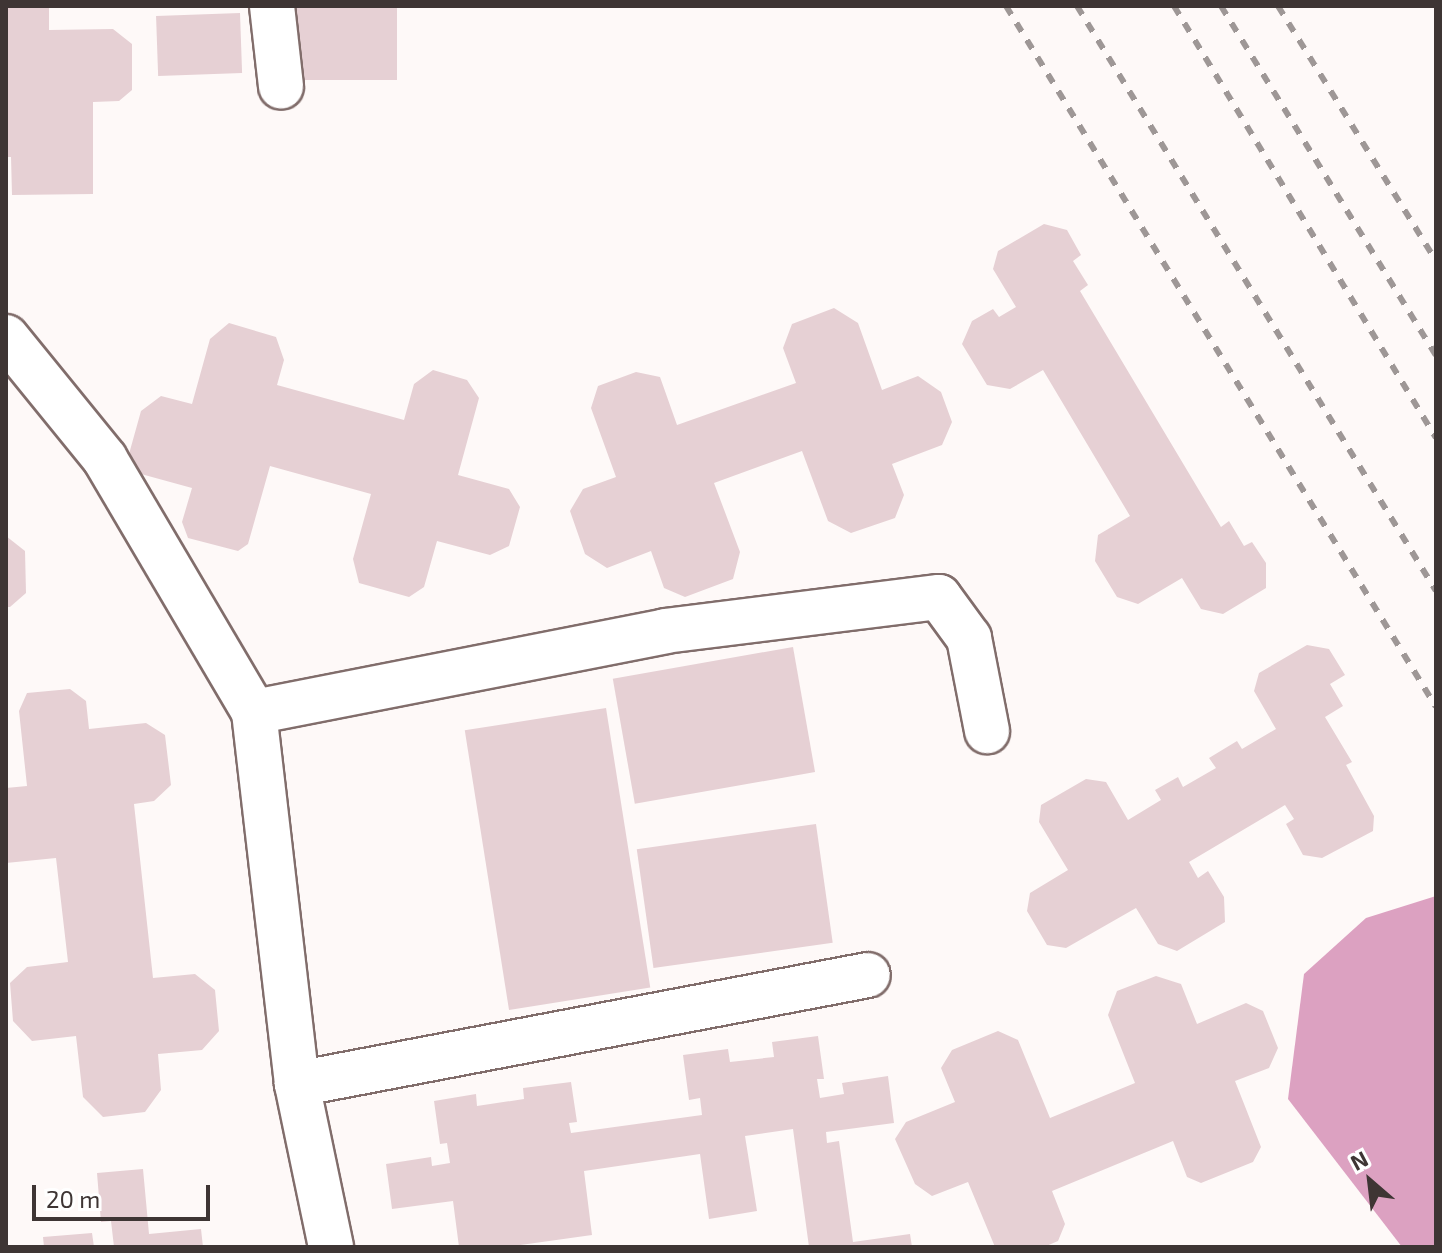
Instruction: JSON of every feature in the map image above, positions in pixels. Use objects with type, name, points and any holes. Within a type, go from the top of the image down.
[{"type":"street","points":[[272,6],[281,86]]},
{"type":"street","points":[[6,337],[105,459],[254,712],[297,1084],[331,1247]]},
{"type":"street","points":[[254,712],[665,631],[939,597],[969,638],[987,731]]},
{"type":"street","points":[[297,1084],[868,975]]},
{"type":"shaded area","points":[[1436,896],[1436,1247],[1402,1247],[1288,1099],[1304,974],[1366,918]]},
{"type":"building","points":[[6,6],[49,6],[49,30],[113,29],[132,44],[132,90],[119,101],[93,102],[93,194],[12,195],[11,157],[6,157]]},
{"type":"building","points":[[294,6],[397,6],[397,80],[294,80]]},
{"type":"building","points":[[240,13],[242,73],[158,76],[156,16]]},
{"type":"building","points":[[1044,224],[1067,230],[1081,255],[1073,261],[1088,285],[1080,291],[1221,527],[1229,521],[1244,546],[1252,542],[1266,563],[1266,588],[1223,614],[1201,609],[1182,578],[1138,604],[1117,597],[1095,561],[1098,535],[1130,516],[1043,370],[1010,389],[987,385],[962,344],[972,321],[993,309],[999,317],[1016,307],[993,269],[998,251]]},
{"type":"building","points":[[834,308],[858,323],[882,390],[918,376],[941,392],[952,422],[942,445],[892,464],[904,495],[895,518],[851,533],[828,521],[802,451],[714,483],[740,552],[733,579],[685,597],[664,588],[651,551],[607,568],[585,554],[570,511],[583,489],[616,477],[591,408],[598,386],[636,372],[660,377],[677,425],[796,383],[783,348],[792,324]]},
{"type":"building","points":[[229,323],[276,337],[284,360],[277,385],[404,420],[414,384],[433,370],[467,380],[479,398],[458,475],[509,489],[520,507],[509,546],[490,555],[437,541],[424,587],[409,597],[359,583],[353,559],[371,494],[270,466],[248,544],[238,551],[188,538],[182,522],[192,488],[141,474],[129,454],[141,411],[161,396],[192,404],[210,339]]},
{"type":"building","points":[[6,536],[25,551],[26,593],[10,607],[6,607]]},
{"type":"building","points":[[1307,645],[1329,649],[1345,675],[1330,684],[1343,706],[1325,717],[1352,762],[1346,765],[1374,816],[1373,831],[1322,858],[1303,855],[1286,824],[1294,819],[1285,805],[1189,862],[1198,878],[1208,871],[1224,897],[1225,922],[1177,951],[1158,944],[1136,908],[1066,948],[1047,945],[1027,911],[1030,893],[1068,870],[1039,822],[1041,805],[1086,779],[1106,782],[1128,820],[1161,800],[1155,790],[1178,777],[1183,787],[1216,768],[1209,758],[1237,741],[1242,749],[1276,729],[1254,691],[1259,673]]},
{"type":"building","points":[[793,647],[815,772],[635,804],[613,679]]},
{"type":"building","points":[[70,689],[86,701],[89,729],[146,723],[165,735],[171,785],[154,801],[134,804],[153,978],[195,974],[215,990],[219,1031],[202,1050],[158,1054],[161,1090],[145,1112],[103,1117],[83,1097],[76,1036],[32,1041],[13,1021],[10,983],[27,967],[68,962],[56,858],[6,863],[6,788],[27,786],[19,711],[27,693]]},
{"type":"building","points":[[606,708],[650,988],[509,1010],[465,730]]},
{"type":"building","points":[[816,824],[833,943],[653,968],[637,849]]},
{"type":"building","points":[[1156,976],[1181,984],[1197,1024],[1246,1003],[1263,1011],[1278,1048],[1269,1068],[1235,1081],[1261,1147],[1253,1162],[1201,1183],[1187,1177],[1173,1141],[1052,1191],[1065,1224],[1058,1241],[1044,1247],[995,1247],[968,1182],[932,1196],[915,1184],[895,1139],[906,1122],[955,1102],[941,1068],[952,1050],[998,1031],[1018,1040],[1050,1118],[1135,1083],[1108,1015],[1117,991]]},
{"type":"building","points":[[818,1036],[824,1079],[817,1079],[820,1098],[844,1094],[842,1083],[888,1076],[894,1123],[826,1132],[827,1143],[839,1141],[853,1242],[910,1234],[912,1247],[809,1247],[793,1129],[745,1136],[757,1211],[709,1219],[700,1154],[584,1171],[592,1235],[507,1247],[459,1247],[453,1201],[392,1209],[386,1164],[431,1157],[432,1166],[450,1163],[447,1143],[440,1144],[434,1101],[476,1094],[477,1106],[524,1099],[523,1088],[571,1082],[577,1122],[569,1123],[571,1133],[702,1115],[700,1098],[689,1100],[683,1055],[728,1049],[730,1062],[774,1057],[772,1042]]},
{"type":"building","points":[[143,1169],[149,1234],[201,1229],[203,1247],[114,1247],[111,1221],[101,1222],[97,1173]]},
{"type":"building","points":[[92,1233],[94,1247],[44,1247],[43,1237]]},
{"type":"railway","points":[[1006,6],[1436,707]]},
{"type":"railway","points":[[1077,6],[1436,591]]},
{"type":"railway","points":[[1174,6],[1436,438]]},
{"type":"railway","points":[[1221,6],[1436,355]]},
{"type":"railway","points":[[1278,6],[1436,261]]}]
